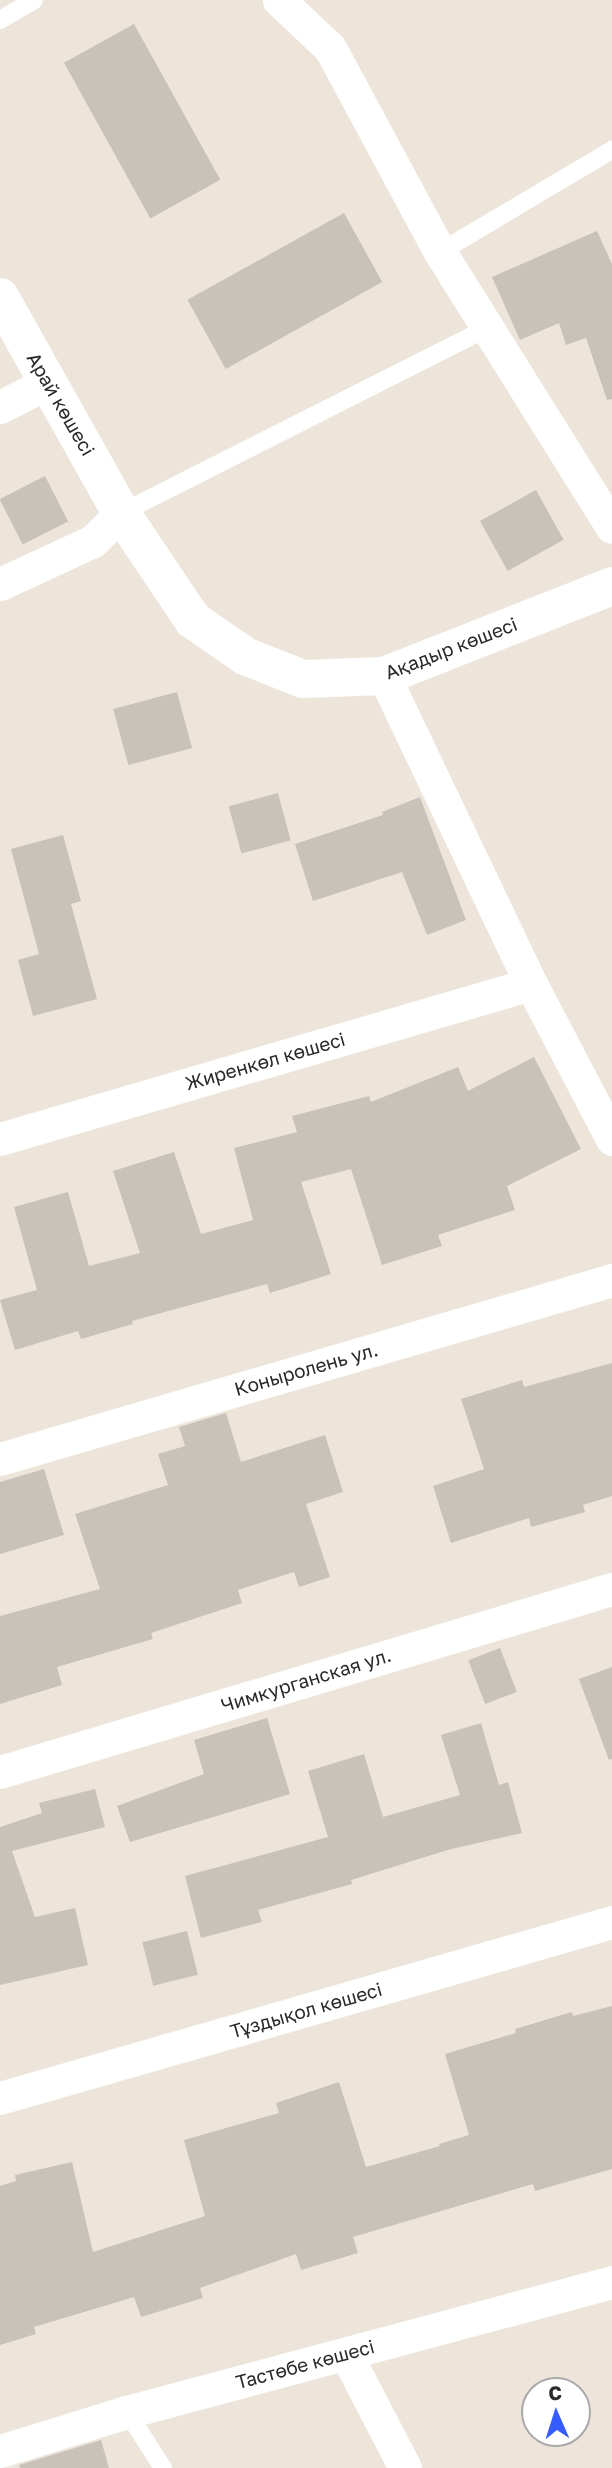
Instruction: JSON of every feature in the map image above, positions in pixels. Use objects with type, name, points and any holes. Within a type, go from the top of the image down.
[{"type":"street","points":[[279,0],[330,48],[440,252],[612,527]]},
{"type":"street","name":"Арай көшесі","points":[[0,297],[121,513]]},
{"type":"street","points":[[0,407],[49,382]]},
{"type":"street","points":[[0,584],[93,541],[121,513]]},
{"type":"street","name":"Ақадыр көшесі","points":[[121,513],[193,620],[246,656],[303,679],[384,676],[612,586]]},
{"type":"street","points":[[384,676],[531,984],[612,1139]]},
{"type":"street","name":"Жиренкөл көшесі","points":[[0,1139],[531,984]]},
{"type":"street","name":"Коныролень ул.","points":[[0,1459],[612,1280]]},
{"type":"street","name":"Чимкурганская ул.","points":[[0,1772],[612,1589]]},
{"type":"street","name":"Тұздықол көшесі","points":[[0,2098],[612,1922]]},
{"type":"street","name":"Тастөбе көшесі","points":[[0,2451],[127,2412],[612,2282]]},
{"type":"street","points":[[346,2354],[405,2468]]},
{"type":"lane","points":[[0,20],[34,0]]},
{"type":"lane","points":[[440,252],[612,149]]},
{"type":"lane","points":[[121,513],[488,328]]},
{"type":"lane","points":[[127,2412],[163,2468]]},
{"type":"building","points":[[134,24],[220,180],[150,218],[64,63]]},
{"type":"building","points":[[344,213],[382,282],[226,369],[187,300]]},
{"type":"building","points":[[597,231],[612,264],[612,399],[607,400],[586,338],[566,345],[559,323],[520,340],[492,277]]},
{"type":"building","points":[[45,476],[68,521],[23,545],[0,499]]},
{"type":"building","points":[[536,490],[564,540],[508,571],[480,521]]},
{"type":"building","points":[[177,692],[192,748],[128,765],[113,709]]},
{"type":"building","points":[[278,793],[291,840],[241,854],[229,806]]},
{"type":"building","points":[[420,797],[466,920],[427,935],[402,872],[313,901],[295,844],[383,815],[382,812]]},
{"type":"building","points":[[63,835],[81,901],[71,904],[97,999],[33,1016],[18,960],[39,954],[11,849]]},
{"type":"building","points":[[534,1057],[581,1149],[507,1186],[515,1210],[438,1235],[442,1246],[382,1265],[351,1169],[301,1182],[331,1274],[270,1293],[267,1284],[132,1321],[133,1324],[81,1339],[78,1331],[15,1350],[0,1300],[37,1290],[14,1207],[68,1192],[89,1266],[140,1253],[113,1171],[174,1152],[201,1234],[253,1220],[234,1148],[297,1132],[292,1116],[369,1096],[371,1102],[458,1067],[468,1091]]},
{"type":"building","points":[[612,1363],[612,1496],[583,1505],[585,1512],[531,1527],[529,1518],[451,1543],[433,1486],[484,1469],[461,1399],[522,1380],[524,1387]]},
{"type":"building","points":[[226,1413],[241,1462],[325,1435],[343,1492],[306,1504],[330,1577],[299,1587],[294,1572],[238,1590],[242,1603],[151,1633],[153,1639],[57,1667],[62,1685],[0,1704],[0,1616],[100,1589],[75,1514],[168,1485],[158,1454],[185,1446],[179,1427]]},
{"type":"building","points":[[44,1469],[64,1535],[0,1554],[0,1482]]},
{"type":"building","points":[[500,1648],[517,1692],[485,1704],[468,1660]]},
{"type":"building","points":[[612,1667],[612,1759],[609,1760],[579,1679]]},
{"type":"building","points":[[267,1718],[290,1794],[130,1842],[117,1806],[204,1774],[194,1740]]},
{"type":"building","points":[[481,1723],[499,1785],[508,1782],[522,1833],[451,1849],[351,1880],[352,1884],[258,1910],[262,1922],[201,1938],[185,1876],[328,1837],[308,1771],[364,1754],[383,1817],[460,1795],[441,1735]]},
{"type":"building","points":[[95,1789],[105,1827],[12,1851],[35,1917],[75,1908],[88,1965],[0,1985],[0,1827],[42,1813],[39,1803]]},
{"type":"building","points":[[187,1931],[198,1975],[153,1986],[142,1942]]},
{"type":"building","points":[[612,2006],[612,2169],[535,2191],[533,2184],[353,2237],[358,2253],[301,2270],[296,2254],[200,2288],[203,2298],[141,2317],[134,2297],[34,2327],[36,2334],[0,2345],[0,2186],[16,2181],[15,2175],[72,2162],[93,2252],[205,2216],[184,2140],[279,2113],[276,2103],[339,2082],[366,2167],[440,2146],[439,2144],[469,2135],[445,2054],[516,2033],[515,2029],[572,2012],[573,2016]]},
{"type":"building","points":[[101,2440],[109,2468],[20,2468],[19,2465]]}]
